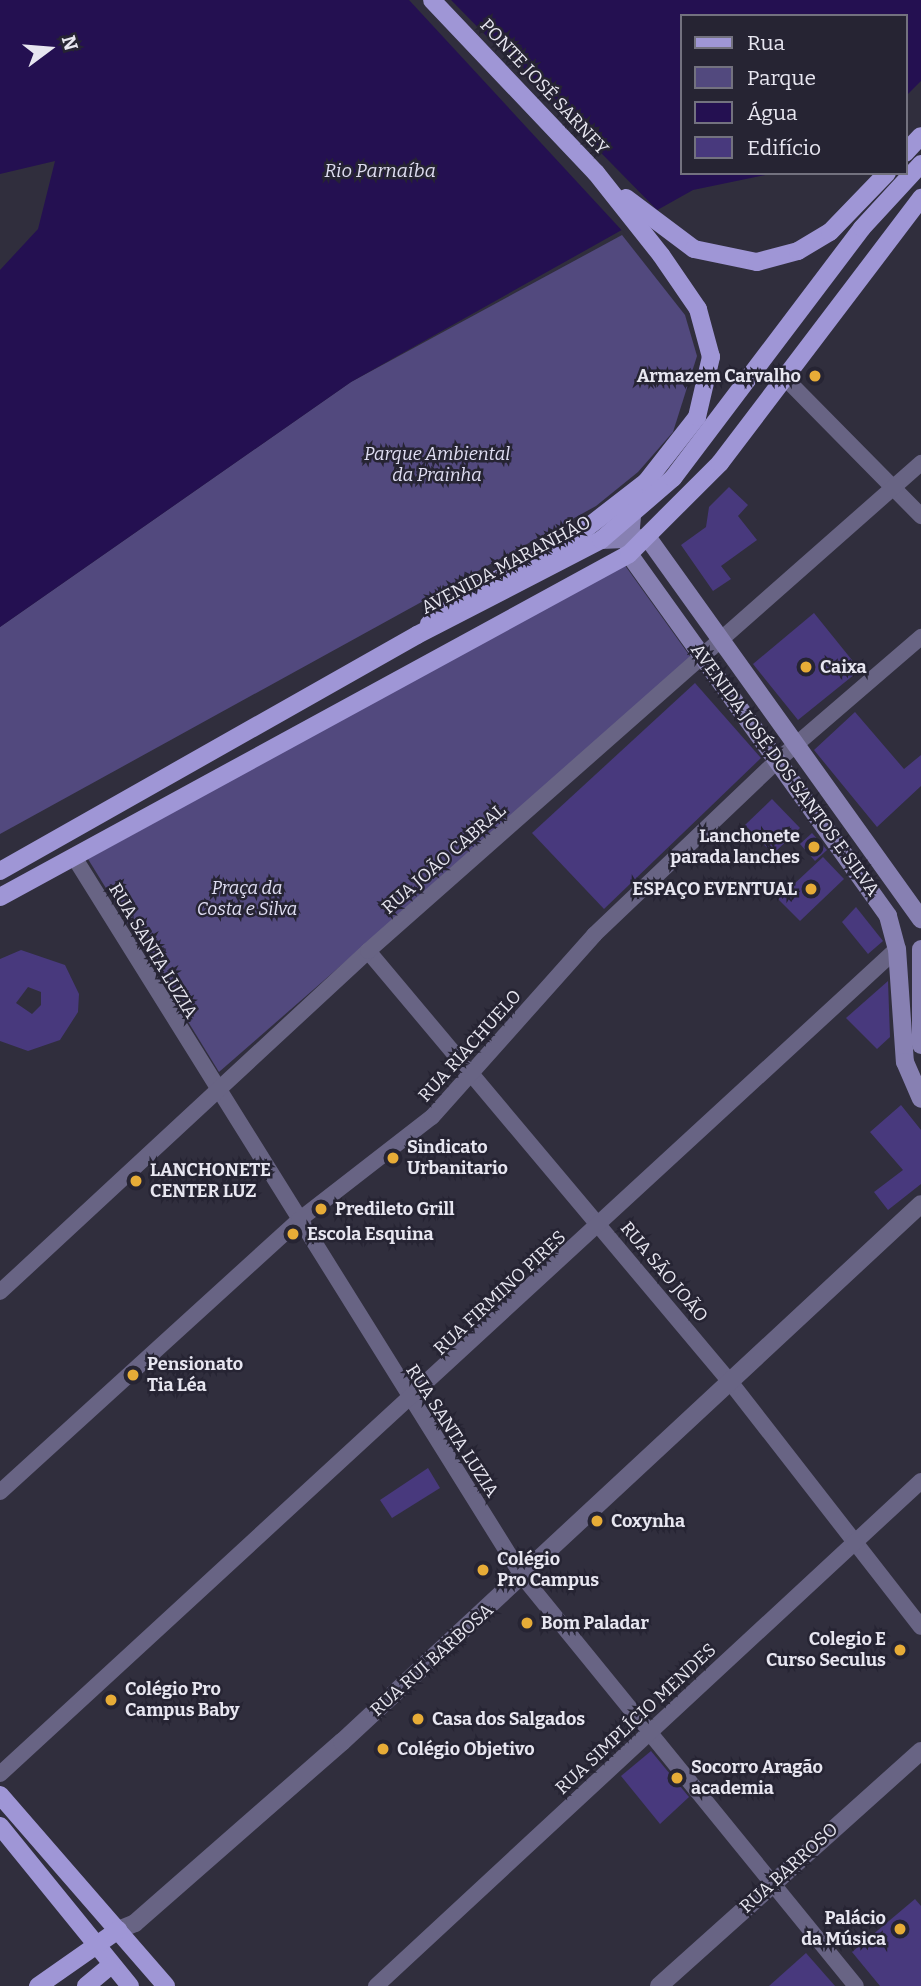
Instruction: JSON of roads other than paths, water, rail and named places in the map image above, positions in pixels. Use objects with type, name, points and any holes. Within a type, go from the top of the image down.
[{"type":"main road","name":"PONTE JOSÉ SARNEY","points":[[417,635],[456,602],[575,537],[646,482],[678,446],[705,400],[711,370],[698,309],[596,173],[432,0]]},
{"type":"main road","points":[[907,151],[921,136]]},
{"type":"main road","name":"AVENIDA MARANHÃO","points":[[0,871],[417,635],[601,540],[673,478],[862,228],[921,164]]},
{"type":"main road","name":"PONTE JOSÉ SARNEY","points":[[596,173],[694,249],[746,262],[797,251],[831,232],[885,175]]},
{"type":"main road","points":[[0,897],[636,544],[692,496],[921,198]]},
{"type":"main road","points":[[632,516],[636,544]]},
{"type":"main road","points":[[601,540],[636,544]]},
{"type":"main road","name":"AVENIDA JOSÉ DOS SANTOS E SILVA","points":[[636,544],[723,644],[795,749],[921,919]]},
{"type":"main road","name":"AVENIDA JOSÉ DOS SANTOS E SILVA","points":[[636,544],[704,658],[873,889],[897,949],[905,1062],[921,1099]]},
{"type":"main road","points":[[921,949],[921,1045]]},
{"type":"main road","points":[[0,1795],[166,1986]]},
{"type":"main road","points":[[0,1826],[130,1986]]},
{"type":"main road","points":[[38,1986],[93,1942],[118,1930]]},
{"type":"main road","points":[[86,1986],[111,1965]]},
{"type":"street","points":[[785,378],[921,516]]},
{"type":"street","name":"RUA JOÃO CABRAL","points":[[0,1292],[218,1095],[368,951],[723,644],[921,463]]},
{"type":"street","name":"RUA RIACHUELO","points":[[0,1492],[299,1220],[406,1139],[472,1077],[593,935],[778,760],[795,749],[921,637]]},
{"type":"street","name":"RUA SANTA LUZIA","points":[[74,857],[410,1403],[523,1577],[653,1730],[856,1986]]},
{"type":"street","name":"RUA FIRMINO PIRES","points":[[0,1774],[410,1403],[897,949]]},
{"type":"street","name":"RUA SÃO JOÃO","points":[[368,951],[731,1382],[853,1543],[921,1627]]},
{"type":"street","name":"RUA RUI BARBOSA","points":[[118,1930],[166,1896],[523,1577],[921,1204]]},
{"type":"street","name":"RUA SIMPLÍCIO MENDES","points":[[376,1986],[921,1481]]},
{"type":"street","name":"RUA BARROSO","points":[[659,1986],[921,1751]]},
{"type":"water","name":"Rio Parnaíba","points":[[0,0],[921,0],[921,81],[907,95],[907,14],[680,14],[680,175],[765,175],[693,190],[351,382],[0,627],[0,270],[38,229],[55,161],[0,174]]},
{"type":"place","name":"Armazem Carvalho","points":[[815,376]]},
{"type":"place","name":"Caixa","points":[[806,667]]},
{"type":"place","name":"Lanchonete parada lanches","points":[[814,847]]},
{"type":"place","name":"ESPAÇO EVENTUAL","points":[[811,889]]},
{"type":"place","name":"Sindicato Urbanitario","points":[[393,1158]]},
{"type":"place","name":"LANCHONETE CENTER LUZ","points":[[136,1181]]},
{"type":"place","name":"Predileto Grill","points":[[321,1209]]},
{"type":"place","name":"Escola Esquina","points":[[293,1234]]},
{"type":"place","name":"Pensionato Tia Léa","points":[[133,1375]]},
{"type":"place","name":"Coxynha","points":[[597,1521]]},
{"type":"place","name":"Colégio Pro Campus","points":[[483,1570]]},
{"type":"place","name":"Bom Paladar","points":[[527,1623]]},
{"type":"place","name":"Colegio E Curso Seculus","points":[[900,1650]]},
{"type":"place","name":"Colégio Pro Campus Baby","points":[[111,1700]]},
{"type":"place","name":"Casa dos Salgados","points":[[418,1719]]},
{"type":"place","name":"Colégio Objetivo","points":[[383,1749]]},
{"type":"place","name":"Socorro Aragão academia","points":[[677,1778]]},
{"type":"place","name":"Palácio da Música","points":[[900,1929]]},
{"type":"park label","name":"Parque Ambiental da Prainha","points":[[437,465]]},
{"type":"park label","name":"Praça da Costa e Silva","points":[[247,899]]}]
